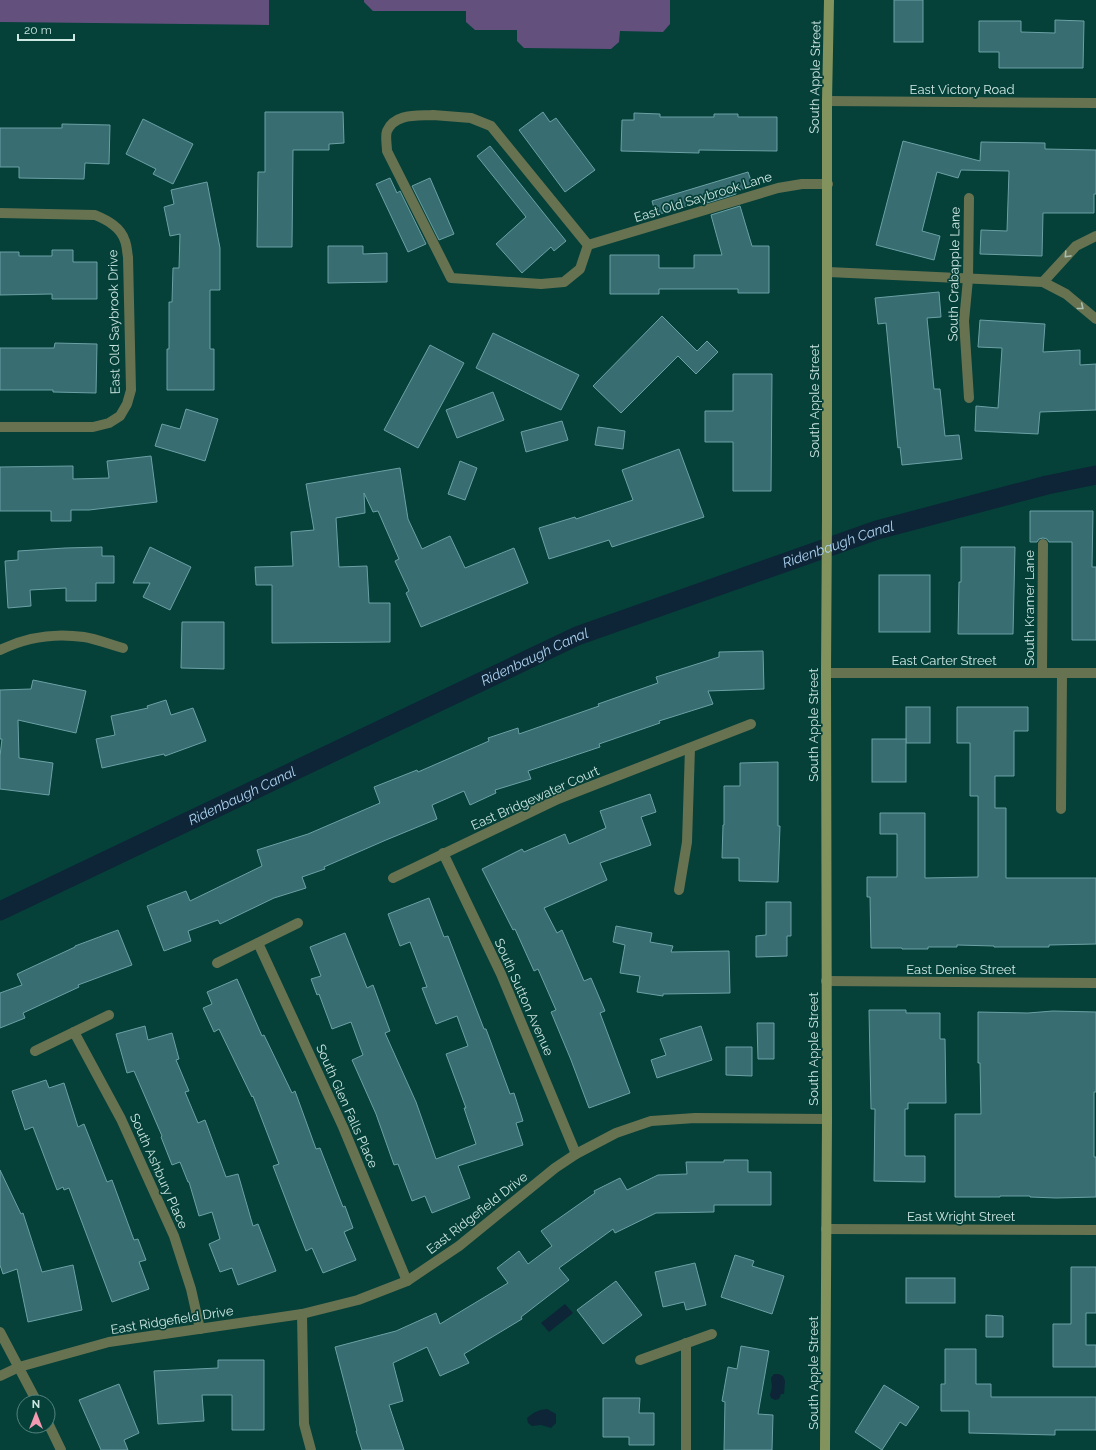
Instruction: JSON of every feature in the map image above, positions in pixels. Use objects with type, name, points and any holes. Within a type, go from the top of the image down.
[{"type":"main road","name":"South Apple Street","points":[[825,1450],[827,1119],[827,101],[829,0]]},
{"type":"street","name":"East Victory Road","points":[[827,101],[1096,103]]},
{"type":"street","points":[[433,115],[471,118],[491,126],[588,245],[580,269],[564,282],[541,284],[452,278],[387,150],[387,132],[394,122],[407,116],[433,115]]},
{"type":"street","name":"East Old Saybrook Lane","points":[[588,245],[778,188],[802,184],[828,184]]},
{"type":"street","name":"South Crabapple Lane","points":[[968,198],[968,279],[964,321],[969,398]]},
{"type":"street","name":"East Old Saybrook Drive","points":[[0,213],[94,215],[106,219],[116,227],[125,240],[128,257],[131,390],[127,404],[120,416],[109,424],[93,427],[0,427]]},
{"type":"street","points":[[1042,282],[1076,246],[1096,236]]},
{"type":"street","points":[[828,272],[1042,282],[1066,294],[1096,319]]},
{"type":"street","name":"South Kramer Lane","points":[[1042,544],[1042,673]]},
{"type":"street","points":[[0,650],[11,644],[47,636],[85,638],[123,648]]},
{"type":"street","name":"East Carter Street","points":[[826,673],[1096,673]]},
{"type":"street","points":[[1061,809],[1062,673]]},
{"type":"street","name":"East Bridgewater Court","points":[[393,878],[558,799],[752,724]]},
{"type":"street","points":[[679,890],[687,842],[690,748]]},
{"type":"street","name":"South Sutton Avenue","points":[[443,853],[501,974],[576,1154]]},
{"type":"street","points":[[217,963],[298,923]]},
{"type":"street","name":"South Glen Falls Place","points":[[258,943],[343,1127],[407,1281]]},
{"type":"street","name":"East Denise Street","points":[[826,981],[1096,983]]},
{"type":"street","points":[[35,1051],[109,1015]]},
{"type":"street","name":"South Ashbury Place","points":[[74,1032],[121,1119],[174,1236],[191,1290],[200,1329]]},
{"type":"street","name":"East Ridgefield Drive","points":[[0,1376],[19,1367],[109,1342],[302,1314],[358,1300],[407,1281],[459,1246],[555,1168],[576,1154],[616,1133],[651,1121],[694,1118],[827,1119]]},
{"type":"street","name":"East Wright Street","points":[[826,1229],[1096,1230]]},
{"type":"street","points":[[302,1314],[304,1424],[311,1450]]},
{"type":"street","points":[[0,1332],[33,1394]]},
{"type":"street","points":[[640,1360],[712,1334]]},
{"type":"street","points":[[686,1343],[686,1450]]},
{"type":"street","points":[[54,1434],[62,1450]]},
{"type":"shaded area","points":[[0,0],[269,0],[269,25],[0,22]]},
{"type":"shaded area","points":[[364,0],[670,0],[670,24],[663,32],[620,31],[619,42],[611,49],[524,48],[517,41],[517,30],[475,30],[466,22],[466,11],[373,11],[364,2]]},
{"type":"water","points":[[565,1304],[573,1313],[549,1332],[541,1323]]},
{"type":"water","points":[[774,1374],[783,1376],[785,1381],[784,1394],[781,1394],[779,1399],[775,1400],[771,1398],[770,1395],[772,1387],[771,1378]]},
{"type":"water","points":[[547,1409],[556,1414],[556,1423],[551,1428],[541,1425],[532,1426],[528,1423],[527,1418],[532,1414]]},
{"type":"building","points":[[894,0],[923,0],[923,42],[894,42]]},
{"type":"building","points":[[1055,20],[1084,21],[1083,68],[999,68],[999,52],[979,52],[979,21],[1021,21],[1021,32],[1055,33]]},
{"type":"building","points":[[265,112],[343,112],[344,143],[329,144],[329,150],[293,150],[292,247],[257,247],[258,172],[265,172]]},
{"type":"building","points":[[543,112],[550,122],[556,118],[595,170],[565,192],[519,130]]},
{"type":"building","points":[[634,113],[660,114],[660,117],[714,117],[714,114],[738,114],[738,117],[777,117],[777,151],[699,150],[699,153],[621,151],[622,120],[634,120]]},
{"type":"building","points":[[143,119],[193,144],[173,184],[153,174],[156,169],[126,154]]},
{"type":"building","points":[[62,124],[110,125],[109,164],[85,163],[84,179],[19,178],[19,167],[0,167],[0,128],[62,128]]},
{"type":"building","points":[[903,141],[980,161],[981,142],[1045,143],[1045,149],[1096,150],[1096,194],[1094,194],[1094,213],[1043,213],[1042,256],[980,254],[981,230],[1007,231],[1009,171],[961,170],[958,178],[937,172],[922,231],[940,236],[934,260],[876,245]]},
{"type":"building","points":[[490,146],[566,241],[554,251],[551,247],[522,273],[496,244],[526,217],[477,156]]},
{"type":"building","points":[[748,172],[753,186],[736,191],[736,194],[707,203],[706,200],[656,215],[652,201]]},
{"type":"building","points":[[390,178],[397,193],[400,191],[426,244],[408,252],[376,184]]},
{"type":"building","points":[[430,178],[454,234],[439,240],[412,186]]},
{"type":"building","points":[[207,182],[220,248],[220,290],[210,290],[210,349],[214,349],[214,390],[167,390],[169,302],[172,302],[173,268],[179,268],[180,234],[170,236],[164,207],[174,204],[171,190]]},
{"type":"building","points":[[740,206],[752,246],[769,246],[769,293],[738,293],[738,289],[659,289],[659,294],[610,294],[610,255],[659,255],[659,268],[694,268],[694,255],[722,255],[711,215]]},
{"type":"building","points":[[328,246],[363,246],[363,254],[387,253],[387,282],[328,283]]},
{"type":"building","points":[[52,250],[73,250],[73,262],[97,262],[97,299],[52,299],[52,294],[0,295],[0,252],[19,252],[19,256],[52,256]]},
{"type":"building","points":[[939,292],[941,317],[927,318],[934,389],[940,389],[945,436],[959,435],[962,459],[902,465],[900,447],[898,448],[886,323],[878,324],[875,298]]},
{"type":"building","points":[[662,316],[697,351],[707,341],[718,352],[696,374],[678,356],[621,413],[593,386]]},
{"type":"building","points":[[980,320],[1045,324],[1043,352],[1080,350],[1080,365],[1096,364],[1096,410],[1040,412],[1038,434],[975,431],[976,406],[998,408],[1002,348],[978,347]]},
{"type":"building","points":[[493,333],[579,375],[561,410],[476,368]]},
{"type":"building","points":[[55,343],[97,344],[96,393],[53,392],[53,390],[0,390],[0,348],[54,348]]},
{"type":"building","points":[[430,345],[464,363],[418,448],[384,430]]},
{"type":"building","points":[[733,374],[772,374],[771,491],[733,491],[733,442],[705,442],[705,411],[733,411]]},
{"type":"building","points":[[493,392],[504,420],[457,438],[446,410]]},
{"type":"building","points":[[186,409],[218,419],[205,461],[155,446],[162,424],[180,429]]},
{"type":"building","points":[[562,421],[568,440],[526,452],[521,432]]},
{"type":"building","points":[[598,427],[625,431],[623,449],[595,445]]},
{"type":"building","points":[[679,449],[704,517],[612,547],[609,540],[549,559],[539,528],[575,517],[576,519],[633,500],[622,470]]},
{"type":"building","points":[[151,456],[157,502],[89,510],[71,510],[71,521],[51,521],[51,511],[0,511],[0,467],[73,466],[73,479],[109,478],[107,461]]},
{"type":"building","points":[[460,461],[477,468],[465,500],[448,494]]},
{"type":"building","points":[[400,468],[408,519],[422,549],[450,536],[465,568],[514,548],[528,583],[421,627],[406,593],[409,591],[395,561],[399,559],[378,511],[373,512],[364,493],[365,513],[336,518],[339,567],[367,566],[369,603],[390,603],[390,642],[272,643],[272,585],[256,585],[255,567],[293,566],[291,532],[314,530],[306,484]]},
{"type":"building","points":[[1030,511],[1093,511],[1092,567],[1096,567],[1096,640],[1072,640],[1072,542],[1049,542],[1047,539],[1043,538],[1039,539],[1037,542],[1030,542]]},
{"type":"building","points":[[102,547],[102,556],[114,556],[114,583],[96,583],[96,601],[66,601],[66,588],[30,590],[31,606],[8,608],[5,561],[18,560],[18,551]]},
{"type":"building","points":[[150,547],[191,567],[170,610],[143,597],[150,583],[133,583]]},
{"type":"building","points":[[961,547],[1015,547],[1013,634],[958,634],[959,582],[961,582]]},
{"type":"building","points":[[879,575],[930,575],[930,632],[879,632]]},
{"type":"building","points":[[182,622],[224,622],[224,669],[181,668]]},
{"type":"building","points":[[763,651],[764,689],[708,691],[713,704],[659,721],[660,723],[599,744],[600,747],[528,771],[531,779],[495,790],[496,793],[470,805],[464,791],[432,805],[437,819],[324,867],[325,869],[302,877],[306,888],[274,898],[220,924],[218,920],[188,931],[191,941],[164,951],[147,906],[186,891],[190,901],[262,866],[257,850],[308,834],[380,803],[374,787],[417,770],[418,772],[489,741],[488,738],[518,728],[519,734],[599,706],[598,704],[658,683],[656,677],[719,657],[719,652]]},
{"type":"building","points":[[33,680],[86,691],[76,733],[18,720],[19,758],[53,763],[49,795],[0,789],[0,756],[2,739],[0,739],[0,690],[31,689]]},
{"type":"building","points":[[166,700],[171,715],[193,708],[206,741],[165,756],[164,754],[102,768],[96,739],[115,735],[111,716],[148,708],[147,706]]},
{"type":"building","points":[[906,707],[930,707],[930,743],[906,743]]},
{"type":"building","points":[[957,707],[1028,707],[1028,731],[1014,731],[1014,776],[995,776],[995,808],[1006,808],[1006,878],[1096,878],[1096,944],[1049,945],[1049,947],[957,945],[957,947],[928,947],[928,949],[871,948],[870,897],[867,897],[867,877],[897,877],[897,834],[880,834],[880,813],[925,813],[925,878],[978,877],[978,796],[970,796],[970,743],[957,743]]},
{"type":"building","points":[[872,739],[906,739],[906,782],[872,782]]},
{"type":"building","points":[[778,762],[778,826],[780,826],[778,882],[739,881],[739,858],[722,858],[724,786],[740,786],[740,763]]},
{"type":"building","points":[[650,794],[656,812],[641,817],[651,845],[600,863],[607,880],[544,908],[557,933],[562,930],[584,981],[591,978],[605,1011],[600,1013],[630,1093],[589,1108],[551,1012],[556,1010],[538,969],[534,971],[515,929],[513,930],[482,869],[522,849],[524,852],[565,834],[569,844],[606,828],[600,811]]},
{"type":"building","points":[[429,898],[444,937],[448,936],[484,1029],[486,1029],[510,1094],[514,1093],[523,1121],[516,1123],[523,1145],[458,1166],[470,1198],[432,1213],[425,1196],[412,1201],[398,1164],[394,1165],[376,1114],[352,1060],[363,1055],[351,1022],[332,1029],[319,994],[317,995],[311,979],[321,976],[310,947],[345,933],[367,988],[373,985],[390,1031],[385,1033],[416,1102],[436,1159],[476,1144],[464,1108],[466,1108],[446,1054],[468,1046],[457,1016],[436,1024],[422,988],[427,987],[410,942],[400,946],[388,914]]},
{"type":"building","points":[[766,902],[791,902],[791,936],[787,936],[787,956],[756,957],[756,936],[766,935]]},
{"type":"building","points":[[616,926],[652,933],[650,942],[673,946],[671,952],[729,951],[730,993],[663,994],[663,996],[637,992],[640,976],[620,973],[625,945],[613,942]]},
{"type":"building","points":[[118,930],[132,965],[78,985],[79,987],[23,1013],[25,1018],[0,1028],[0,993],[22,985],[17,974],[75,946]]},
{"type":"building","points":[[237,979],[262,1036],[264,1035],[292,1093],[295,1091],[316,1149],[320,1148],[343,1207],[345,1206],[353,1228],[344,1232],[356,1260],[323,1273],[312,1248],[306,1251],[296,1226],[273,1166],[279,1164],[253,1096],[252,1097],[219,1029],[214,1032],[203,1008],[212,1004],[207,992]]},
{"type":"building","points":[[869,1010],[906,1010],[906,1013],[940,1013],[940,1039],[945,1039],[946,1103],[908,1103],[908,1109],[905,1109],[905,1156],[925,1156],[925,1182],[874,1181],[875,1109],[871,1109]]},
{"type":"building","points":[[1053,1011],[1096,1012],[1094,1157],[1096,1157],[1096,1197],[955,1197],[955,1114],[981,1114],[980,1063],[978,1063],[978,1012],[1028,1013]]},
{"type":"building","points":[[757,1023],[774,1023],[774,1059],[758,1059]]},
{"type":"building","points":[[145,1026],[148,1040],[172,1033],[179,1059],[176,1060],[189,1091],[185,1092],[198,1123],[205,1120],[226,1177],[238,1174],[253,1226],[258,1224],[276,1271],[238,1285],[232,1268],[220,1272],[209,1244],[220,1239],[212,1212],[199,1216],[189,1182],[180,1162],[172,1165],[161,1137],[162,1136],[134,1071],[127,1073],[116,1034]]},
{"type":"building","points":[[701,1026],[712,1060],[657,1078],[651,1060],[666,1055],[660,1039]]},
{"type":"building","points":[[726,1047],[752,1047],[752,1076],[726,1075]]},
{"type":"building","points":[[46,1080],[49,1088],[64,1083],[78,1127],[84,1124],[107,1182],[112,1180],[134,1240],[138,1239],[146,1260],[139,1262],[149,1289],[112,1302],[69,1188],[64,1190],[63,1187],[57,1190],[33,1127],[25,1130],[12,1091]]},
{"type":"building","points":[[724,1160],[748,1160],[748,1172],[771,1172],[771,1205],[714,1205],[714,1212],[656,1213],[615,1233],[613,1229],[559,1268],[569,1280],[521,1317],[522,1319],[464,1354],[469,1363],[440,1376],[427,1347],[393,1363],[403,1401],[389,1405],[404,1450],[362,1450],[335,1347],[396,1331],[436,1313],[440,1324],[508,1283],[497,1268],[519,1251],[528,1264],[552,1246],[541,1231],[595,1193],[594,1191],[620,1178],[627,1190],[658,1175],[687,1174],[686,1162],[724,1162]]},
{"type":"building","points":[[0,1170],[21,1214],[23,1213],[42,1272],[73,1265],[82,1310],[28,1322],[17,1269],[3,1274],[0,1265]]},
{"type":"building","points":[[735,1255],[754,1261],[752,1266],[784,1276],[772,1314],[721,1297]]},
{"type":"building","points":[[695,1263],[706,1305],[686,1310],[684,1302],[663,1307],[655,1272]]},
{"type":"building","points":[[1071,1267],[1096,1267],[1096,1313],[1086,1313],[1086,1345],[1096,1345],[1096,1367],[1053,1367],[1053,1324],[1071,1324]]},
{"type":"building","points":[[906,1278],[955,1278],[955,1303],[906,1303]]},
{"type":"building","points":[[616,1281],[642,1315],[603,1344],[577,1310]]},
{"type":"building","points":[[986,1315],[1003,1316],[1003,1337],[986,1337]]},
{"type":"building","points":[[741,1346],[769,1351],[758,1414],[773,1415],[772,1450],[724,1450],[725,1402],[722,1401],[728,1367],[737,1369]]},
{"type":"building","points":[[945,1349],[976,1349],[976,1384],[991,1384],[991,1397],[1096,1397],[1096,1430],[1055,1430],[1055,1435],[969,1433],[969,1411],[941,1411],[941,1384],[945,1384]]},
{"type":"building","points":[[218,1360],[264,1360],[264,1430],[232,1430],[232,1395],[202,1395],[204,1421],[158,1424],[154,1371],[218,1368]]},
{"type":"building","points":[[119,1384],[139,1433],[124,1440],[128,1450],[101,1450],[79,1400]]},
{"type":"building","points":[[884,1385],[919,1407],[906,1426],[900,1422],[882,1450],[855,1432]]},
{"type":"building","points":[[603,1398],[640,1398],[639,1413],[654,1413],[654,1445],[629,1445],[629,1437],[603,1437]]},
{"type":"waterway","name":"Ridenbaugh Canal","points":[[0,911],[577,636],[877,530],[1047,485],[1096,475]]}]
